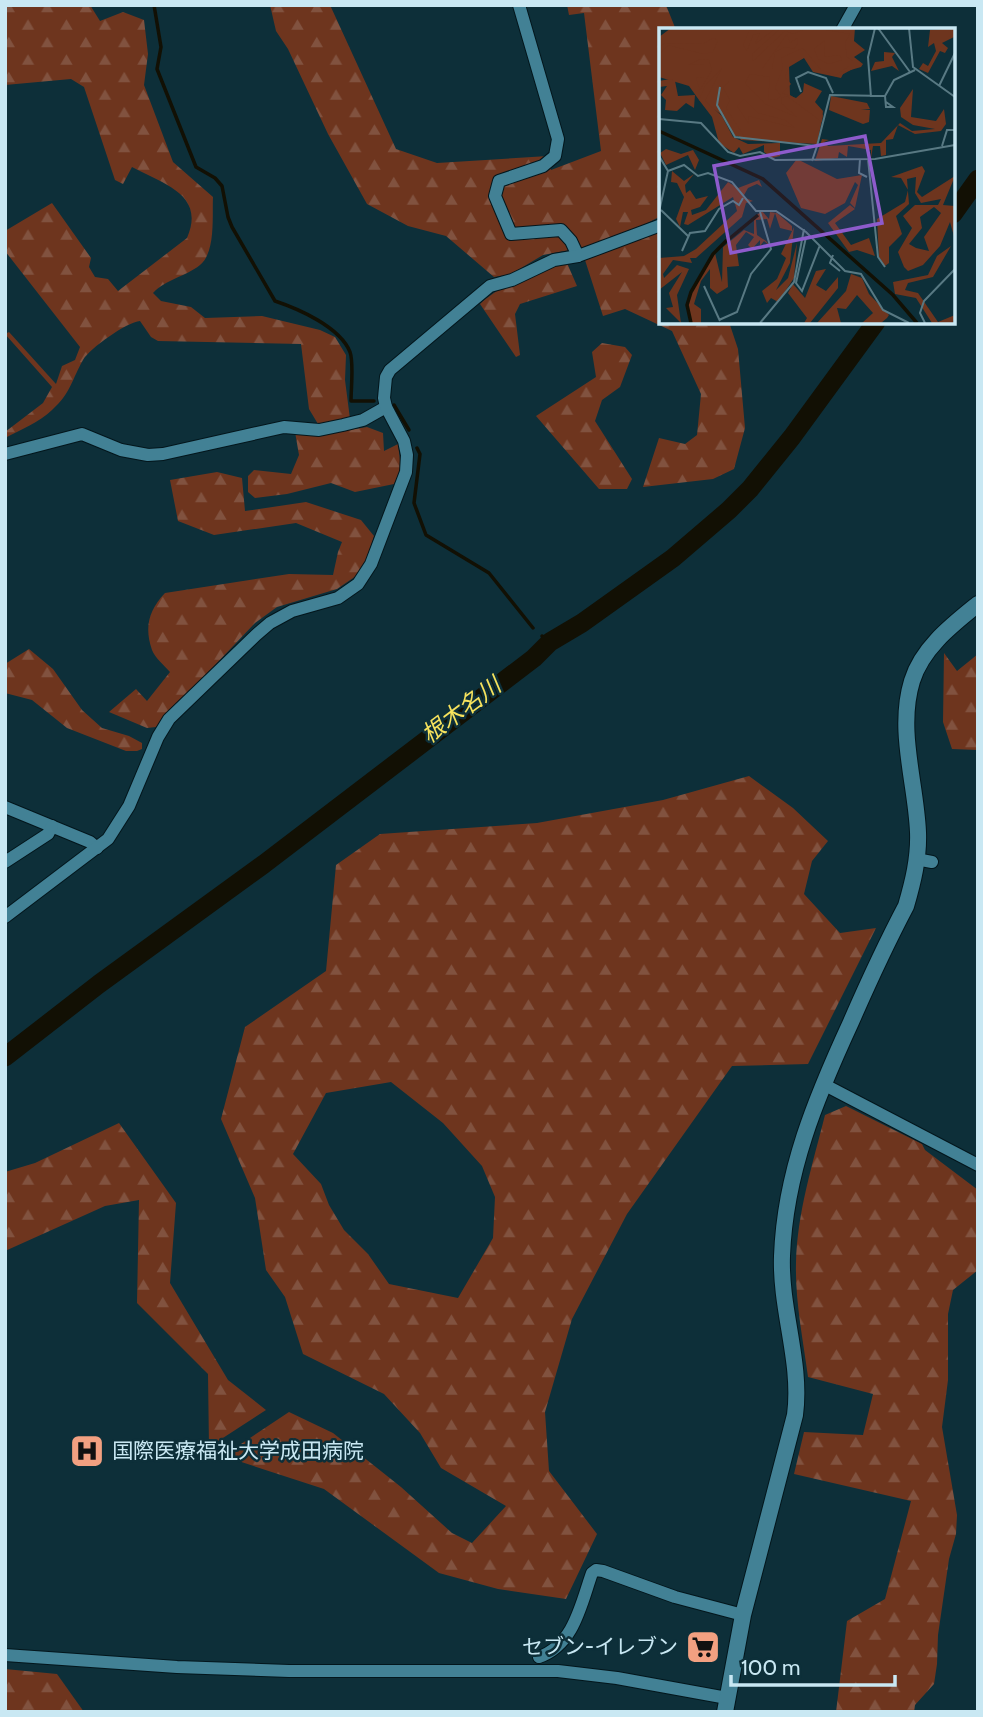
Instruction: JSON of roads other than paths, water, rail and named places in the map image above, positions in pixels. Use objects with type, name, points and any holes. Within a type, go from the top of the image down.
[{"type":"street","points":[[519,5],[558,139],[555,156],[543,166],[499,181],[495,196],[511,234],[561,230],[578,256]]},
{"type":"street","points":[[843,28],[856,5]]},
{"type":"street","points":[[5,917],[108,839],[121,821],[162,730],[180,707],[270,623],[292,611],[338,598],[358,584],[364,576],[406,472],[404,440],[386,407],[384,387],[390,370],[490,286],[512,280],[554,260],[578,256],[659,226]]},
{"type":"street","points":[[5,454],[82,434],[132,453],[163,454],[284,427],[319,430],[343,425],[363,420],[386,407]]},
{"type":"street","points":[[5,1655],[275,1671],[558,1671],[617,1678],[726,1705],[743,1615],[795,1416],[796,1382],[783,1290],[783,1239],[795,1165],[823,1084],[906,906],[924,860],[909,756],[907,720],[912,681],[939,638],[978,604]]},
{"type":"street","points":[[5,807],[90,842],[97,848]]},
{"type":"street","points":[[5,861],[48,834],[52,826]]},
{"type":"street","points":[[823,1084],[978,1165]]},
{"type":"street","points":[[539,1657],[555,1648],[570,1631],[577,1620],[592,1573],[596,1570],[675,1597],[743,1615]]},
{"type":"waterway","points":[[154,5],[161,47],[157,69],[196,167],[215,178],[222,186],[232,227],[275,301],[318,320],[345,343],[352,362],[351,401],[374,401]]},
{"type":"waterway","name":"根木名川","points":[[955,211],[978,179]]},
{"type":"waterway","name":"根木名川","points":[[5,1057],[99,984],[264,864],[534,658],[550,642],[582,623],[673,558],[750,489],[792,437],[875,324]]},
{"type":"waterway","points":[[394,405],[409,430]]},
{"type":"waterway","points":[[417,448],[420,454],[414,503],[426,535],[489,573],[533,628]]},
{"type":"waterway","points":[[542,636],[550,642]]},
{"type":"place","name":"国際医療福祉大学成田病院","points":[[87,1451]]},
{"type":"place","name":"セブン-イレブン","points":[[703,1647]]}]
